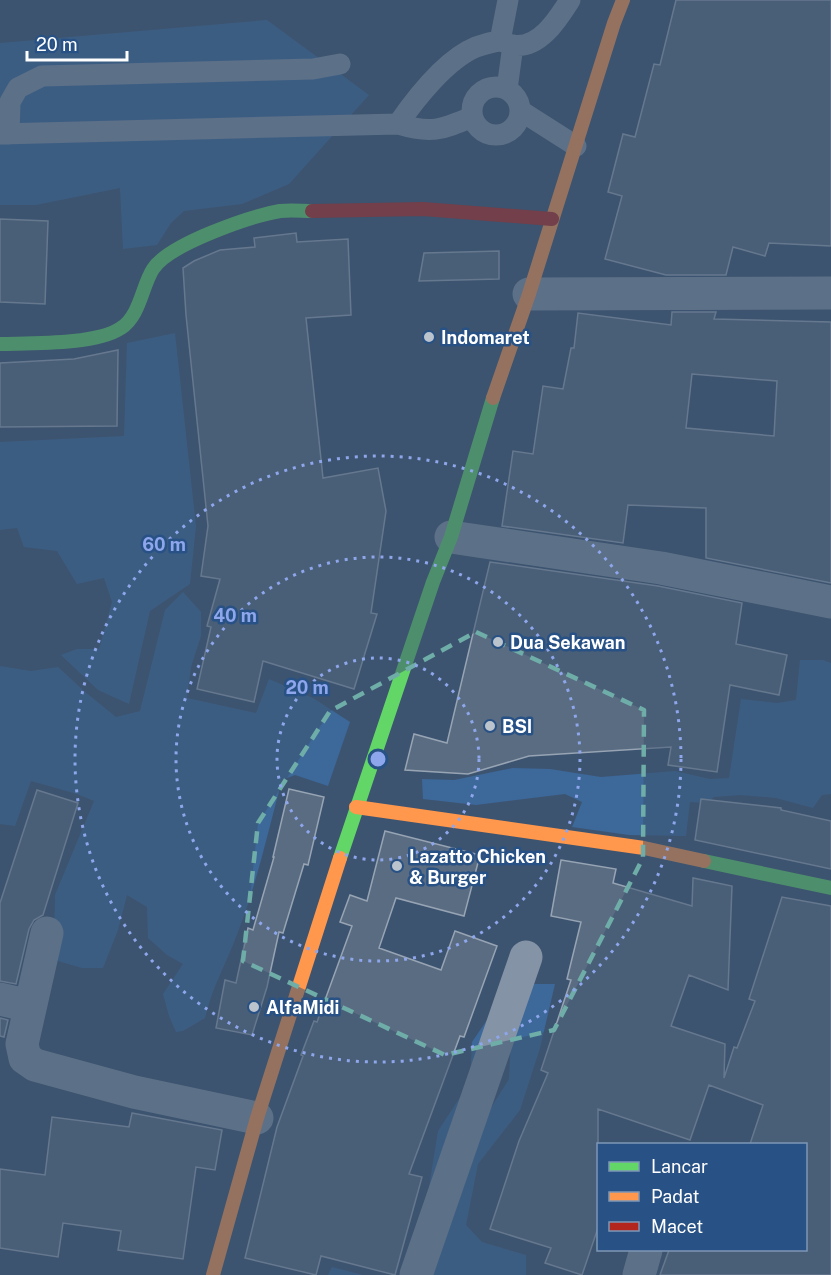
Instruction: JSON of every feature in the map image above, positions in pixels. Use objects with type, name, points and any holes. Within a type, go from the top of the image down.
[{"type":"street","points":[[213,1275],[257,1118],[356,807],[367,781],[434,582],[452,537],[502,367],[529,294],[623,0]]},
{"type":"street","points":[[0,344],[71,340],[104,335],[122,328],[132,315],[154,267],[173,252],[185,244],[232,224],[281,211],[423,209],[552,219]]},
{"type":"street","points":[[529,294],[831,293]]},
{"type":"street","points":[[452,537],[661,568],[831,602]]},
{"type":"street","points":[[356,807],[644,848],[831,888]]},
{"type":"street","points":[[47,933],[15,1003],[25,1058],[35,1065],[134,1092],[257,1118]]},
{"type":"street","points":[[416,1275],[526,957]]},
{"type":"street","points":[[639,1275],[646,1251]]},
{"type":"lane","points":[[507,89],[508,0]]},
{"type":"lane","points":[[398,124],[417,97],[461,56],[476,47],[535,41],[558,19],[570,0]]},
{"type":"lane","points":[[340,64],[313,69],[42,76],[18,88],[10,102],[5,134],[398,124],[432,130],[445,128],[472,117]]},
{"type":"lane","points":[[493,87],[507,89],[519,102],[521,111],[518,123],[510,132],[499,135],[487,134],[477,128],[472,117],[472,103],[480,92],[493,87]]},
{"type":"lane","points":[[521,111],[576,146]]},
{"type":"highlighted area","points":[[476,632],[644,710],[643,858],[554,1030],[445,1055],[243,961],[258,823],[330,711]]},
{"type":"shaded area","points":[[267,20],[369,95],[289,184],[242,204],[184,211],[171,223],[157,245],[123,249],[120,188],[36,205],[0,205],[0,43]]},
{"type":"shaded area","points":[[175,333],[196,526],[190,584],[150,611],[129,704],[98,690],[61,655],[77,649],[99,649],[112,602],[104,578],[77,584],[57,551],[24,547],[17,528],[0,530],[0,442],[124,436],[127,343]]},
{"type":"shaded area","points":[[183,592],[201,612],[201,636],[191,667],[187,698],[256,713],[269,679],[313,698],[350,722],[328,786],[295,775],[282,780],[251,895],[205,1018],[183,1031],[176,1032],[163,994],[183,964],[167,955],[148,938],[147,907],[127,895],[118,930],[103,968],[82,968],[58,961],[54,939],[55,895],[94,801],[31,781],[15,826],[0,824],[0,666],[31,671],[58,667],[116,717],[140,711],[165,610]]},
{"type":"shaded area","points":[[800,660],[823,660],[831,663],[831,794],[822,795],[813,808],[776,798],[740,795],[714,797],[706,803],[690,802],[686,836],[629,835],[572,827],[582,802],[565,794],[476,805],[423,799],[422,779],[454,780],[513,768],[550,769],[601,777],[675,771],[710,779],[729,778],[741,699],[777,703],[796,700]]},
{"type":"shaded area","points":[[527,984],[555,984],[540,1048],[520,1110],[478,1164],[466,1225],[482,1242],[526,1255],[526,1275],[405,1275],[424,1218],[438,1131],[470,1082],[472,1042],[487,1020],[476,1132],[509,1079],[513,994]]},
{"type":"shaded area","points":[[332,1267],[363,1275],[328,1275]]},
{"type":"building","points":[[676,0],[831,0],[831,246],[769,243],[765,256],[733,247],[726,275],[666,275],[605,259],[622,196],[608,192],[623,134],[635,137],[654,64],[660,65]]},
{"type":"building","points":[[0,219],[48,221],[45,304],[0,302]]},
{"type":"building","points":[[296,233],[297,242],[348,239],[351,315],[306,318],[323,478],[378,468],[386,511],[371,613],[377,614],[354,689],[263,661],[254,702],[197,689],[211,627],[207,626],[220,579],[201,576],[208,526],[183,268],[220,250],[255,247],[254,238]]},
{"type":"building","points":[[499,251],[499,279],[419,281],[424,253]]},
{"type":"building","points":[[672,312],[716,312],[714,319],[831,322],[831,583],[706,558],[706,508],[628,505],[623,543],[502,526],[513,451],[533,454],[543,386],[563,389],[571,348],[574,348],[578,313],[671,325]],"holes":[[[692,374],[777,381],[774,436],[686,428]]]},
{"type":"building","points":[[118,350],[117,426],[0,427],[0,363],[74,359]]},
{"type":"building","points":[[490,562],[658,586],[742,603],[736,644],[787,655],[779,695],[730,685],[717,772],[668,765],[671,747],[529,756],[468,774],[405,770],[414,734],[447,743]]},
{"type":"building","points":[[289,789],[324,797],[308,865],[304,864],[283,933],[279,932],[267,987],[252,1035],[216,1028],[225,980],[236,983],[248,928],[253,930],[274,857]]},
{"type":"building","points":[[37,790],[78,803],[43,915],[34,920],[29,929],[16,984],[0,981],[0,903]]},
{"type":"building","points":[[701,799],[781,808],[781,810],[831,821],[831,869],[695,840]]},
{"type":"building","points":[[385,831],[480,855],[464,916],[396,898],[379,948],[441,970],[455,931],[497,946],[464,1037],[460,1036],[409,1174],[422,1177],[395,1275],[321,1256],[316,1275],[245,1258],[277,1127],[303,1056],[301,1055],[314,1021],[317,1022],[352,926],[340,922],[350,895],[367,901]]},
{"type":"building","points":[[561,860],[616,869],[613,883],[692,906],[693,878],[732,886],[728,990],[689,975],[671,1026],[725,1044],[724,1078],[734,1047],[737,1048],[755,1001],[749,999],[782,897],[831,906],[831,1275],[660,1275],[669,1251],[807,1251],[807,1143],[750,1143],[763,1105],[709,1085],[690,1140],[598,1109],[597,1231],[582,1275],[545,1263],[551,1248],[490,1229],[519,1141],[548,1073],[541,1070],[571,980],[567,979],[581,922],[551,916]]},
{"type":"building","points":[[0,1018],[8,1020],[4,1037],[0,1036]]},
{"type":"building","points":[[132,1113],[222,1130],[215,1170],[196,1167],[183,1259],[118,1250],[121,1231],[63,1223],[58,1257],[0,1248],[0,1169],[45,1175],[52,1117],[129,1127]]},
{"type":"traffic: fast","points":[[0,344],[63,342],[110,334],[127,323],[137,309],[153,269],[176,250],[231,225],[267,214],[280,211],[312,211]]},
{"type":"traffic: fast","points":[[340,858],[433,582],[451,537],[493,398]]},
{"type":"traffic: fast","points":[[704,861],[831,888]]},
{"type":"traffic: slow","points":[[493,398],[529,294],[623,0]]},
{"type":"traffic: slow","points":[[356,807],[644,848],[704,861]]},
{"type":"traffic: slow","points":[[213,1275],[257,1118],[340,858]]},
{"type":"traffic: jam","points":[[312,211],[423,209],[552,219]]},
{"type":"place","name":"Indomaret","points":[[429,337]]},
{"type":"place","name":"Dua Sekawan","points":[[498,642]]},
{"type":"place","name":"BSI","points":[[490,726]]},
{"type":"place","name":"Lazatto Chicken & Burger","points":[[397,866]]},
{"type":"place","name":"AlfaMidi","points":[[254,1007]]}]
